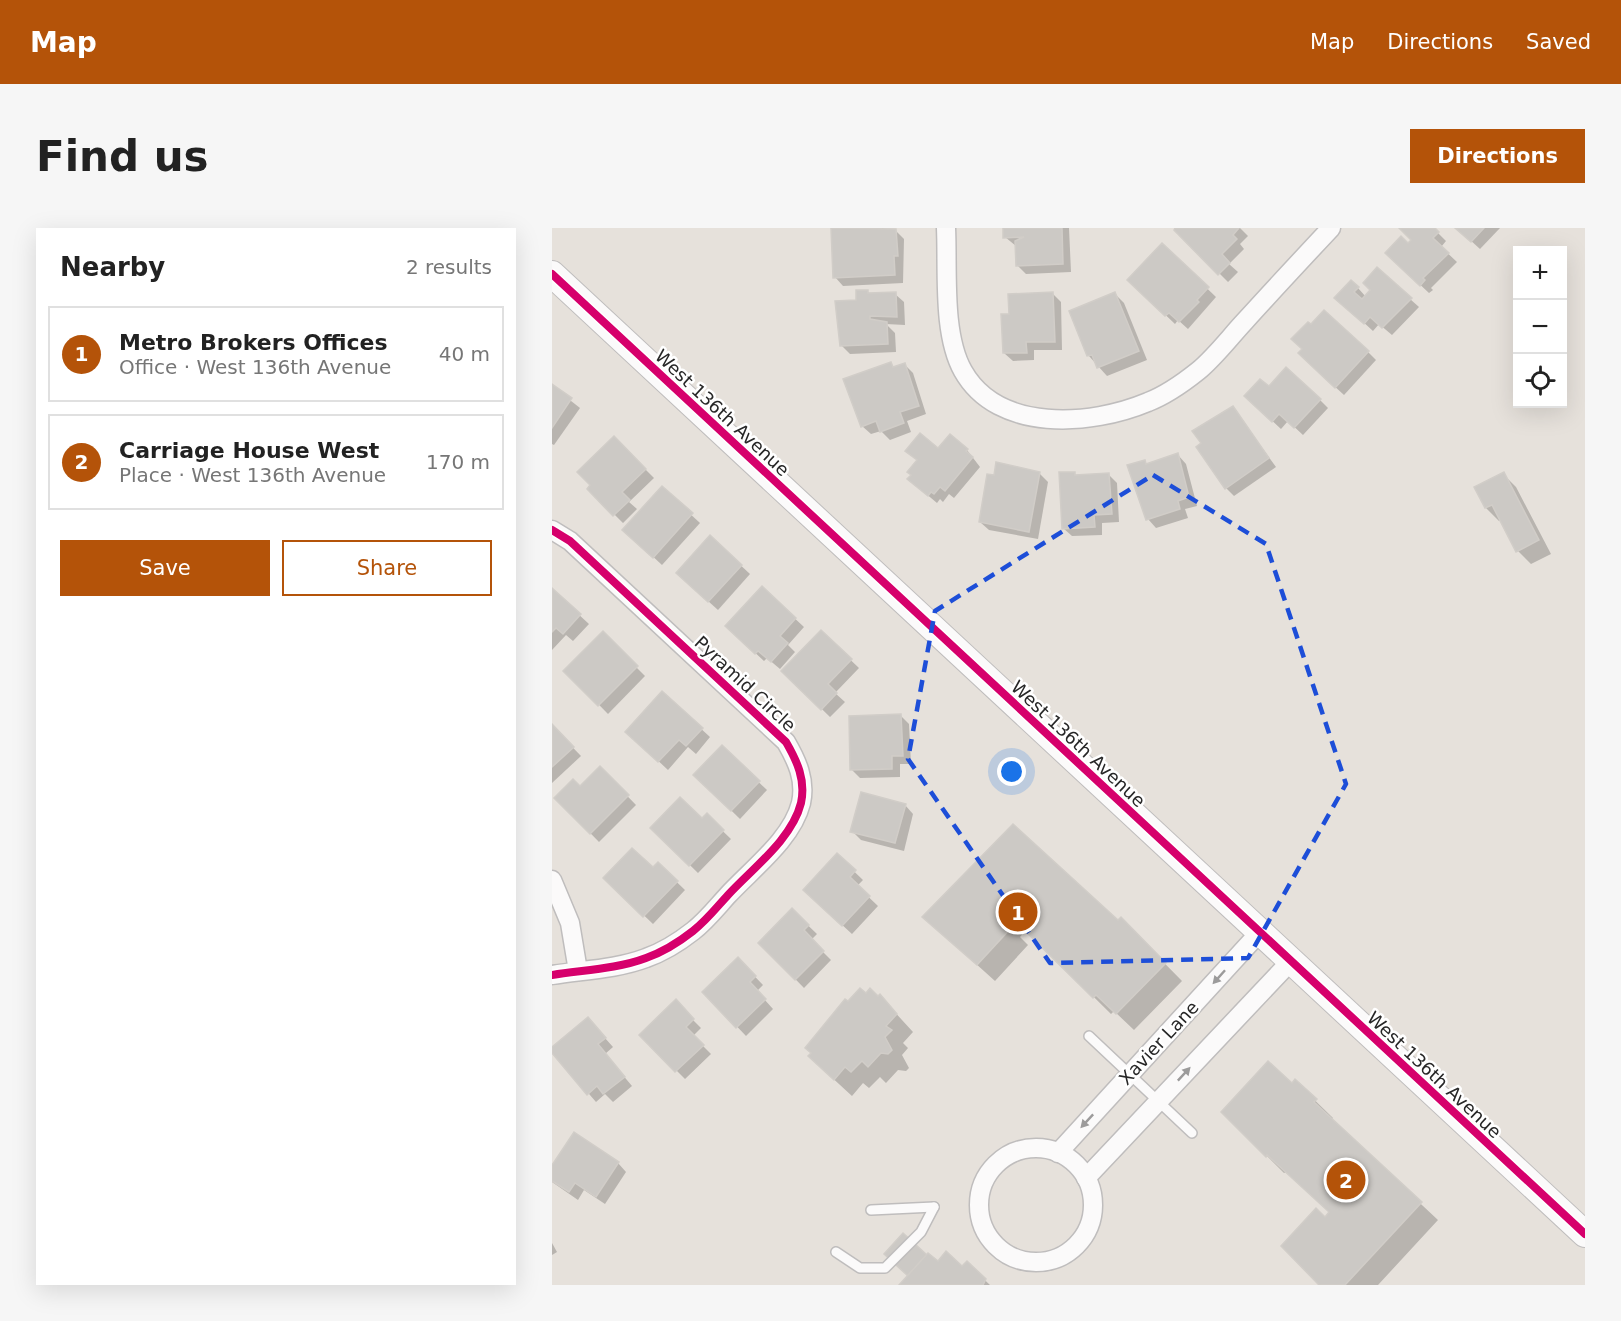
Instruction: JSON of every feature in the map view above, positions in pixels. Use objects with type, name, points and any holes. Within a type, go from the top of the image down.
[{"type":"main road","name":"West 136th Avenue","points":[[552,274],[1258,933],[1585,1234]]},
{"type":"street","points":[[946,228],[950,327],[954,350],[963,371],[976,389],[994,404],[1013,413],[1036,418],[1086,417],[1118,412],[1149,402],[1174,388],[1200,369],[1331,228]]},
{"type":"street","name":"Pyramid Circle","points":[[552,530],[570,541],[786,742],[797,760],[802,780],[801,801],[795,819],[782,838],[696,929],[674,945],[647,958],[620,965],[552,975]]},
{"type":"street","points":[[552,880],[570,923],[578,971]]},
{"type":"street","name":"Xavier Lane","points":[[1058,1153],[1258,933]]},
{"type":"street","points":[[1086,1178],[1290,962]]},
{"type":"street","points":[[1042,1149],[1058,1153],[1074,1163],[1086,1178],[1093,1195],[1093,1214],[1087,1232],[1076,1246],[1061,1257],[1043,1262],[1024,1261],[1007,1254],[992,1241],[983,1225],[980,1206],[986,1178],[995,1166],[1009,1155],[1024,1150],[1042,1149]]},
{"type":"lane","points":[[1089,1036],[1192,1133]]},
{"type":"lane","points":[[836,1252],[860,1268],[885,1268],[921,1232],[934,1207],[871,1210]]},
{"type":"highlighted area","points":[[1153,475],[1266,544],[1346,784],[1248,958],[1050,963],[908,759],[935,611]]},
{"type":"building","points":[[831,228],[896,229],[898,256],[894,256],[895,275],[833,278]]},
{"type":"building","points":[[1003,228],[1062,228],[1063,264],[1016,266],[1015,241],[1024,237],[1003,238]]},
{"type":"building","points":[[1175,228],[1239,228],[1233,235],[1237,239],[1222,254],[1230,263],[1218,275],[1174,230]]},
{"type":"building","points":[[1399,228],[1435,228],[1439,232],[1433,238],[1449,253],[1423,278],[1425,280],[1420,286],[1385,253],[1401,236],[1408,243],[1411,240]]},
{"type":"building","points":[[1455,228],[1484,228],[1471,242]]},
{"type":"building","points":[[1162,243],[1209,287],[1197,300],[1199,302],[1179,322],[1169,313],[1165,316],[1127,280]]},
{"type":"building","points":[[1377,267],[1412,298],[1382,328],[1370,317],[1364,324],[1334,298],[1351,280],[1359,287],[1354,292],[1362,299],[1370,290],[1363,283]]},
{"type":"building","points":[[856,290],[868,290],[868,293],[896,292],[897,317],[870,316],[870,319],[887,322],[888,344],[840,346],[835,301],[856,300]]},
{"type":"building","points":[[1053,292],[1055,342],[1026,342],[1027,353],[1003,353],[1001,314],[1009,314],[1008,294]]},
{"type":"building","points":[[1115,292],[1139,351],[1097,368],[1092,355],[1087,356],[1069,311]]},
{"type":"building","points":[[1324,310],[1369,351],[1335,388],[1298,353],[1302,349],[1291,339],[1308,322],[1311,324]]},
{"type":"building","points":[[891,362],[893,367],[905,363],[919,406],[900,412],[904,423],[880,432],[876,421],[861,427],[843,379]]},
{"type":"building","points":[[1286,367],[1321,399],[1294,428],[1279,414],[1272,422],[1244,396],[1260,379],[1269,386]]},
{"type":"building","points":[[552,384],[572,398],[552,428]]},
{"type":"building","points":[[1233,406],[1269,458],[1225,489],[1196,447],[1201,443],[1192,431]]},
{"type":"building","points":[[920,433],[938,448],[950,434],[968,449],[966,451],[973,457],[945,491],[940,487],[934,494],[931,492],[928,496],[907,479],[911,475],[907,472],[917,460],[905,451]]},
{"type":"building","points":[[614,436],[646,469],[622,492],[630,500],[613,516],[587,489],[590,485],[577,472]]},
{"type":"building","points":[[1178,453],[1189,497],[1178,501],[1180,509],[1146,520],[1127,465],[1145,460],[1146,464]]},
{"type":"building","points":[[996,462],[1040,472],[1029,532],[979,522],[987,474],[994,475]]},
{"type":"building","points":[[1059,472],[1075,472],[1075,475],[1109,473],[1112,514],[1094,515],[1095,527],[1062,529]]},
{"type":"building","points":[[1504,472],[1539,540],[1516,552],[1492,505],[1485,508],[1474,487]]},
{"type":"building","points":[[662,486],[693,513],[653,558],[622,530]]},
{"type":"building","points":[[710,535],[742,565],[708,602],[676,573]]},
{"type":"building","points":[[762,586],[796,618],[780,636],[788,643],[771,662],[758,651],[755,654],[725,626]]},
{"type":"building","points":[[552,588],[581,614],[563,634],[556,628],[552,632]]},
{"type":"building","points":[[821,630],[852,659],[828,684],[837,693],[821,710],[781,671]]},
{"type":"building","points":[[603,631],[638,666],[598,706],[563,671]]},
{"type":"building","points":[[662,691],[703,728],[686,746],[679,740],[658,762],[625,732]]},
{"type":"building","points":[[901,714],[903,756],[892,756],[892,769],[850,770],[849,716]]},
{"type":"building","points":[[552,724],[574,747],[552,767]]},
{"type":"building","points":[[722,745],[760,781],[731,811],[693,775]]},
{"type":"building","points":[[600,766],[629,795],[590,834],[554,798],[573,779],[580,786]]},
{"type":"building","points":[[861,792],[906,804],[895,843],[850,832]]},
{"type":"building","points":[[680,797],[702,818],[707,813],[724,830],[689,866],[650,828]]},
{"type":"building","points":[[1013,824],[1118,920],[1121,917],[1166,963],[1116,1014],[1096,995],[1093,998],[1008,914],[1004,919],[1012,927],[977,965],[922,917]]},
{"type":"building","points":[[632,848],[653,867],[658,862],[678,881],[643,917],[603,878]]},
{"type":"building","points":[[837,853],[856,870],[850,877],[870,896],[842,926],[803,890]]},
{"type":"building","points":[[792,908],[809,925],[804,930],[824,951],[795,980],[758,943]]},
{"type":"building","points":[[738,957],[756,976],[750,982],[766,999],[736,1028],[702,992]]},
{"type":"building","points":[[860,988],[866,993],[870,988],[878,996],[880,994],[897,1014],[886,1026],[892,1030],[885,1037],[892,1050],[888,1054],[881,1053],[868,1067],[862,1061],[851,1072],[845,1067],[834,1080],[808,1056],[811,1053],[805,1048],[845,999],[848,1001]]},
{"type":"building","points":[[676,999],[694,1019],[686,1027],[704,1045],[675,1072],[639,1035]]},
{"type":"building","points":[[588,1017],[606,1038],[598,1044],[625,1077],[603,1094],[597,1086],[587,1095],[552,1053],[552,1047]]},
{"type":"building","points":[[1268,1061],[1292,1083],[1295,1079],[1317,1099],[1314,1102],[1422,1202],[1345,1285],[1319,1285],[1281,1246],[1316,1208],[1325,1217],[1329,1212],[1267,1155],[1266,1157],[1221,1112]]},
{"type":"building","points":[[574,1132],[619,1162],[596,1197],[575,1183],[569,1192],[552,1181],[552,1165]]},
{"type":"building","points":[[903,1233],[927,1255],[908,1276],[884,1254]]},
{"type":"building","points":[[946,1251],[962,1266],[967,1261],[986,1279],[983,1285],[899,1285],[928,1253],[938,1261]]},
{"type":"cycle path","points":[[552,274],[1585,1234]]},
{"type":"cycle path","points":[[552,530],[570,541],[786,742],[797,764],[802,786],[801,803],[781,841],[688,935],[665,950],[635,962],[552,975]]},
{"type":"place","name":"Metro Brokers Offices","points":[[1018,912]]},
{"type":"place","name":"Carriage House West","points":[[1346,1180]]}]
